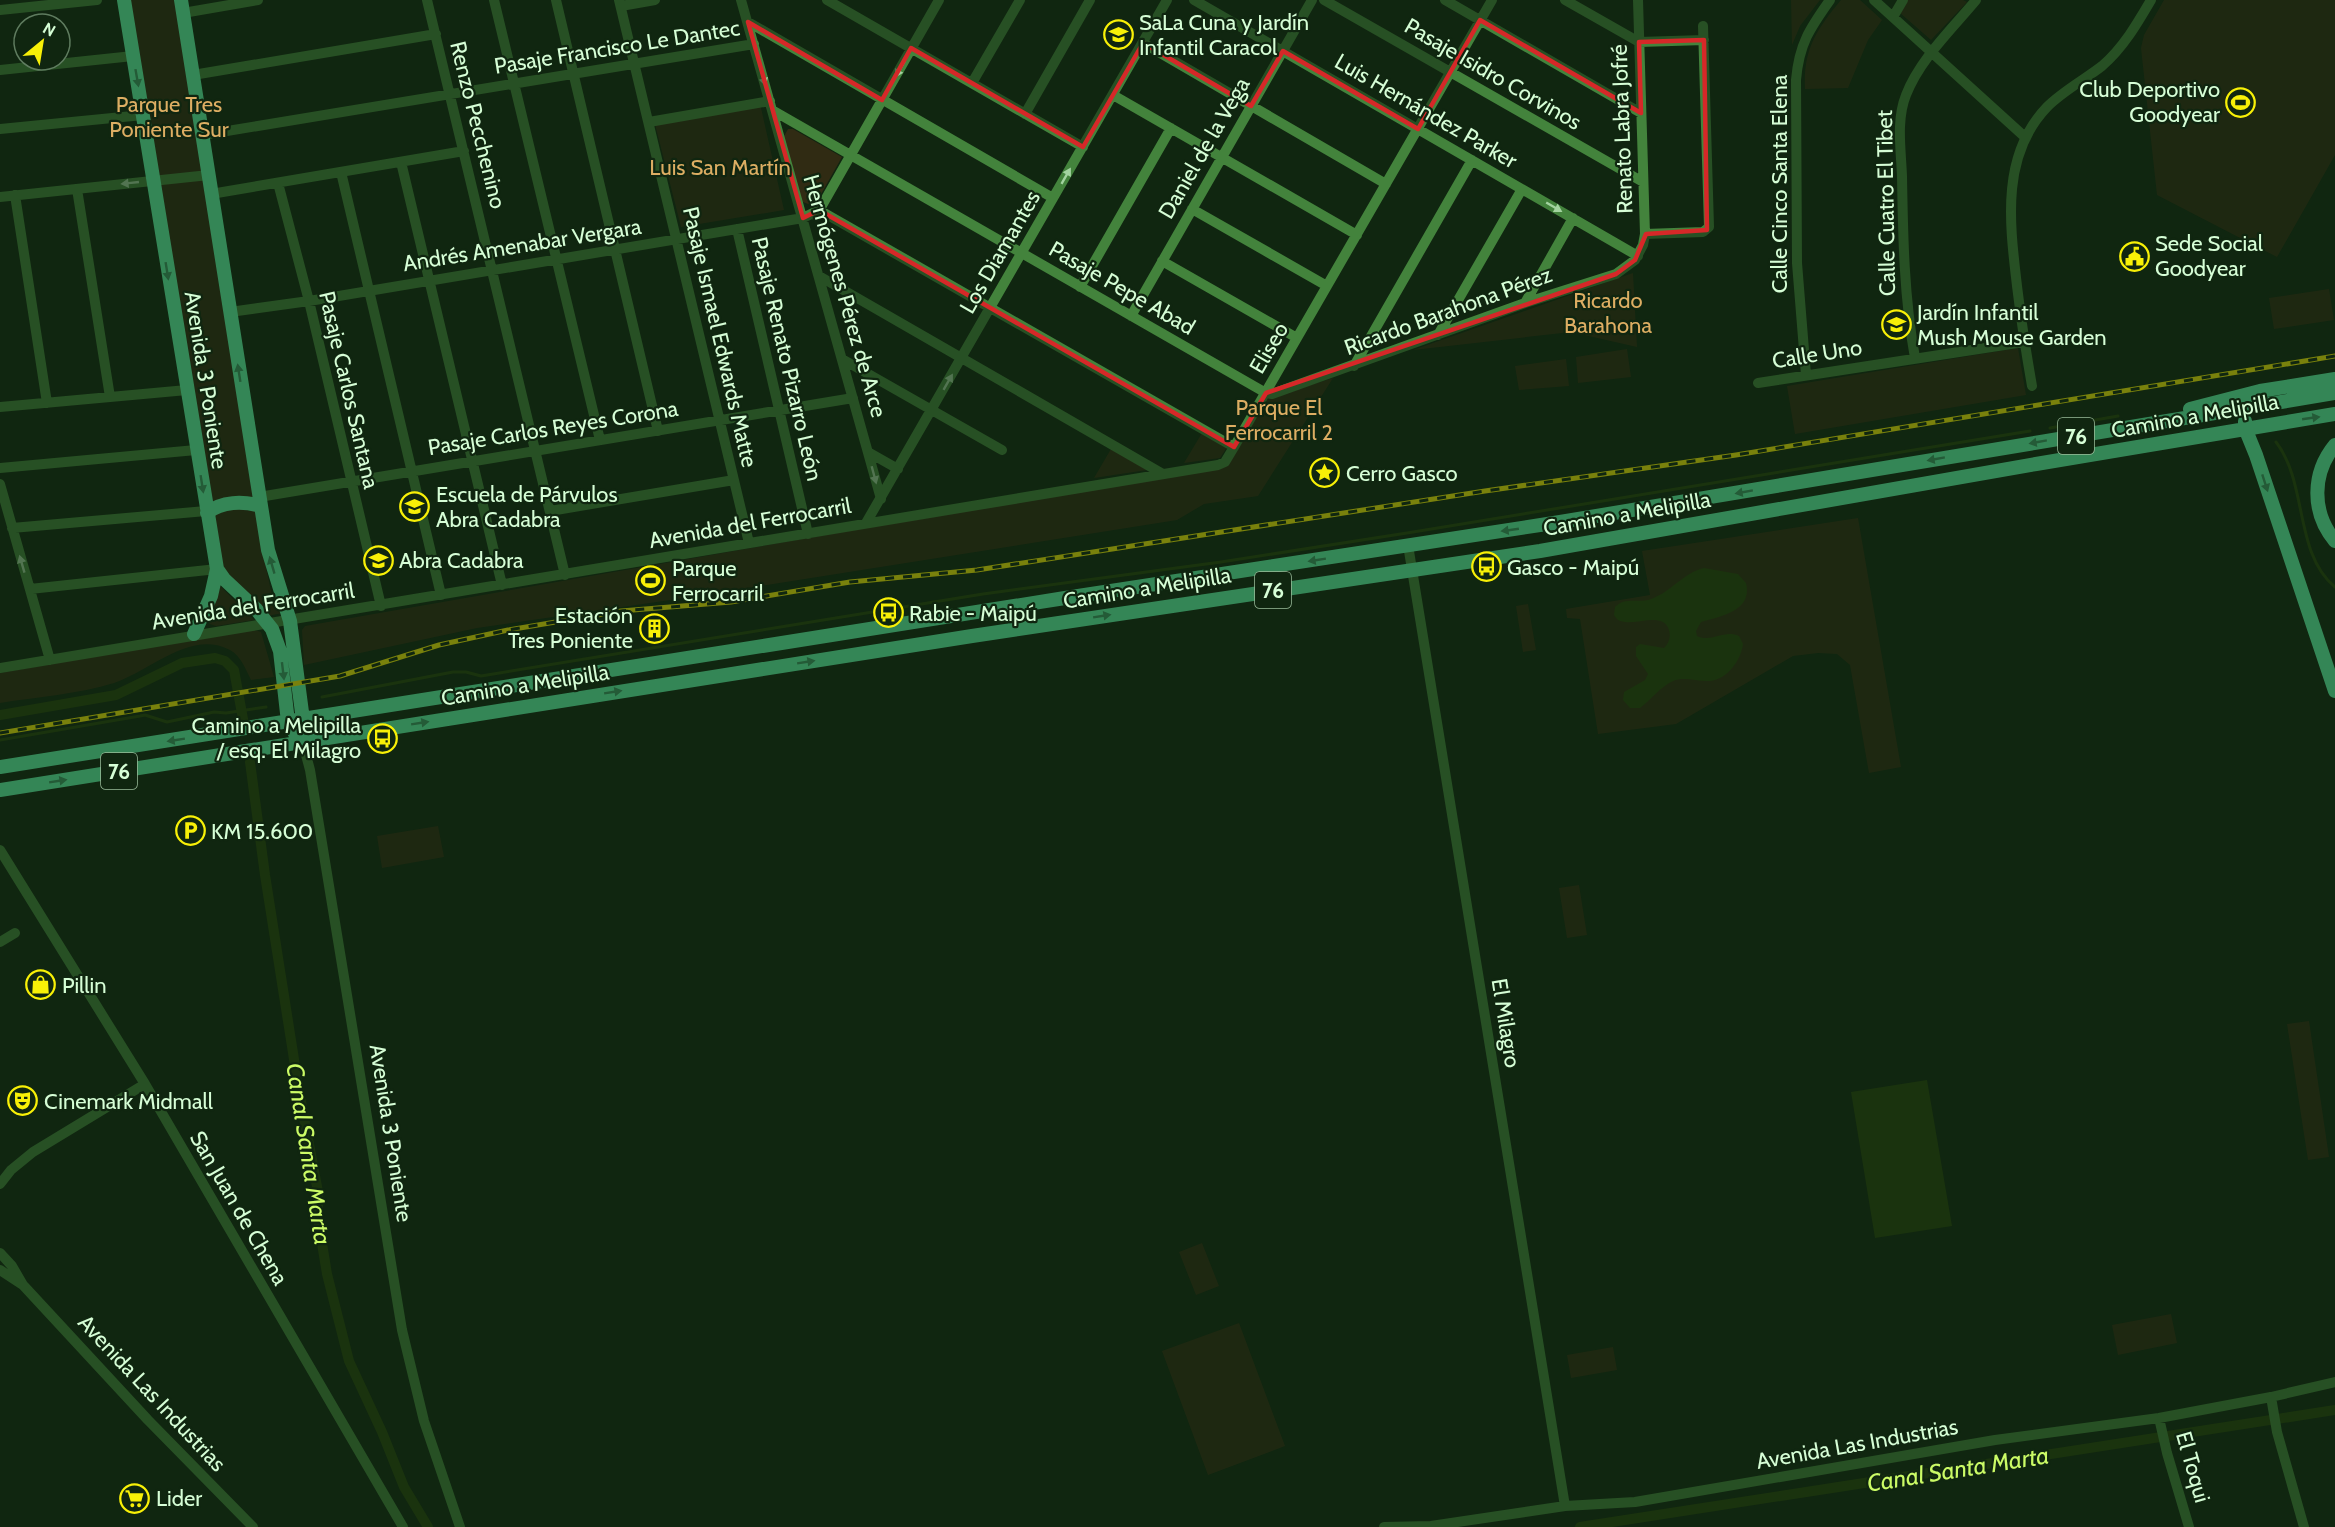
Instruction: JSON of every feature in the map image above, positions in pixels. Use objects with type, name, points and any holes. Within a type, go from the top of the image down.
[{"type":"main road","name":"Avenida 3 Poniente","points":[[124,0],[216,569],[268,623],[280,651],[288,722],[300,741]]},
{"type":"main road","name":"Avenida 3 Poniente","points":[[182,6],[270,561],[290,621],[303,720],[300,741]]},
{"type":"main road","points":[[2158,422],[2210,403],[2335,379]]},
{"type":"main road","name":"Camino a Melipilla","points":[[0,767],[1572,520],[2335,393]]},
{"type":"main road","points":[[2254,406],[2246,416],[2245,428],[2335,691]]},
{"type":"main road","name":"Camino a Melipilla","points":[[0,790],[972,636],[1540,551],[2335,414]]},
{"type":"main road","points":[[2335,445],[2321,468],[2317,492],[2320,514],[2335,541]]},
{"type":"main road","points":[[207,512],[220,506],[260,501]]},
{"type":"main road","points":[[1279,566],[1283,589]]},
{"type":"main road","points":[[194,634],[211,596],[216,569]]},
{"type":"main road","points":[[1065,598],[1069,621]]},
{"type":"main road","points":[[970,614],[972,636]]},
{"type":"street","points":[[0,10],[97,0]]},
{"type":"street","points":[[182,6],[258,0]]},
{"type":"street","name":"Renzo Pecchenino","points":[[427,0],[565,574]]},
{"type":"street","points":[[494,0],[600,440]]},
{"type":"street","points":[[556,0],[658,431]]},
{"type":"street","points":[[620,3],[655,0]]},
{"type":"street","name":"Hermógenes Pérez de Arce","points":[[741,0],[880,499]]},
{"type":"street","points":[[827,0],[1083,147]]},
{"type":"street","points":[[807,232],[939,0]]},
{"type":"street","points":[[972,83],[1020,0]]},
{"type":"street","points":[[1025,114],[1090,0]]},
{"type":"street","name":"Los Diamantes","points":[[866,523],[1167,0]]},
{"type":"street","name":"Luis Hernández Parker","points":[[1194,0],[1638,255]]},
{"type":"street","name":"Daniel de la Vega","points":[[1131,316],[1312,0]]},
{"type":"street","name":"Pasaje Isidro Corvinos","points":[[1324,0],[1643,182]]},
{"type":"street","points":[[1445,0],[1641,113]]},
{"type":"street","name":"Eliseo","points":[[866,523],[1225,462],[1492,0]]},
{"type":"street","points":[[1565,0],[1639,42],[1704,40]]},
{"type":"street","name":"Renato Labra Jofré","points":[[1638,0],[1645,234],[1638,255]]},
{"type":"street","name":"Calle Cinco Santa Elena","points":[[1806,375],[1797,278],[1796,80],[1804,40],[1816,17],[1830,0]]},
{"type":"street","points":[[1874,0],[2026,138]]},
{"type":"street","points":[[1893,17],[1903,0]]},
{"type":"street","points":[[2032,386],[2024,342],[2012,243],[2010,212],[2013,175],[2026,138],[2037,119],[2052,102],[2102,65],[2121,47],[2151,0]]},
{"type":"street","name":"Calle Cuatro El Tibet","points":[[1915,358],[1907,307],[1900,122],[1902,108],[1916,76],[1974,1]]},
{"type":"street","name":"Pasaje Ismael Edwards Matte","points":[[620,3],[749,543]]},
{"type":"street","name":"Pasaje Francisco Le Dantec","points":[[748,22],[1053,198]]},
{"type":"street","points":[[1645,234],[1703,232],[1709,227],[1703,26]]},
{"type":"street","points":[[193,75],[436,34]]},
{"type":"street","points":[[1143,43],[1386,184]]},
{"type":"street","name":"Pasaje Francisco Le Dantec","points":[[202,135],[754,44]]},
{"type":"street","points":[[0,70],[133,56]]},
{"type":"street","points":[[1113,95],[1357,235]]},
{"type":"street","points":[[649,122],[771,106]]},
{"type":"street","name":"Pasaje Pepe Abad","points":[[771,106],[850,155],[1266,393]]},
{"type":"street","points":[[0,129],[143,115]]},
{"type":"street","points":[[1080,287],[1170,128]]},
{"type":"street","points":[[211,194],[464,151]]},
{"type":"street","points":[[1353,366],[1472,160]]},
{"type":"street","points":[[401,162],[502,585]]},
{"type":"street","points":[[340,172],[441,596]]},
{"type":"street","points":[[0,197],[209,175]]},
{"type":"street","name":"Pasaje Carlos Santana","points":[[278,183],[309,301],[381,606]]},
{"type":"street","points":[[77,189],[110,397]]},
{"type":"street","points":[[1438,335],[1522,189]]},
{"type":"street","points":[[15,195],[46,403]]},
{"type":"street","points":[[1192,209],[1327,286]]},
{"type":"street","points":[[819,210],[1234,447]]},
{"type":"street","name":"Andrés Amenabar Vergara","points":[[230,312],[309,301],[803,218],[819,210]]},
{"type":"street","points":[[1525,303],[1573,218]]},
{"type":"street","name":"Pasaje Renato Pizarro León","points":[[737,229],[808,534]]},
{"type":"street","name":"Ricardo Barahona Pérez","points":[[1266,393],[1272,394],[1525,303],[1616,274],[1631,265],[1638,255]]},
{"type":"street","points":[[1162,261],[1298,338]]},
{"type":"street","points":[[819,276],[1163,474]]},
{"type":"street","name":"Calle Uno","points":[[1758,382],[2024,342]]},
{"type":"street","points":[[842,359],[1002,450]]},
{"type":"street","points":[[0,407],[187,390]]},
{"type":"street","name":"Pasaje Carlos Reyes Corona","points":[[260,501],[412,471],[853,398]]},
{"type":"street","points":[[0,468],[196,450]]},
{"type":"street","points":[[868,452],[898,469]]},
{"type":"street","points":[[550,511],[734,480]]},
{"type":"street","points":[[0,484],[50,660]]},
{"type":"street","points":[[12,528],[207,512]]},
{"type":"street","name":"Avenida del Ferrocarril","points":[[0,668],[194,634],[441,596],[866,523]]},
{"type":"street","name":"El Milagro","points":[[1408,545],[1565,1506]]},
{"type":"street","points":[[30,589],[216,569]]},
{"type":"street","name":"Avenida 3 Poniente","points":[[300,741],[310,770],[402,1330],[424,1421],[460,1527]]},
{"type":"street","name":"San Juan de Chena","points":[[0,850],[145,1084],[403,1527]]},
{"type":"street","points":[[0,942],[15,933]]},
{"type":"street","points":[[0,1184],[11,1170],[33,1152],[145,1084]]},
{"type":"street","name":"Avenida Las Industrias","points":[[0,1253],[12,1266],[23,1285],[148,1420],[253,1527]]},
{"type":"street","name":"Avenida Las Industrias","points":[[0,1270],[23,1285]]},
{"type":"street","name":"Avenida Las Industrias","points":[[1383,1527],[1431,1526],[1565,1506],[1635,1502],[1995,1440],[2159,1418],[2271,1397],[2335,1382]]},
{"type":"street","points":[[2271,1397],[2277,1432],[2304,1527]]},
{"type":"street","name":"El Toqui","points":[[2159,1418],[2167,1453],[2190,1527]]},
{"type":"highlighted area","points":[[1480,20],[1641,113],[1639,42],[1704,40],[1707,230],[1646,234],[1635,260],[1616,274],[1266,393],[1234,447],[819,210],[803,218],[748,22],[882,100],[911,48],[1083,147],[1143,43],[1251,106],[1283,51],[1418,129]]},
{"type":"green space","name":"Parque Tres Poniente Sur","points":[[130,0],[175,0],[262,549],[271,591],[283,613],[267,616],[223,572]]},
{"type":"green space","points":[[1791,0],[1820,0],[1800,26],[1792,45]]},
{"type":"green space","points":[[1841,0],[1860,0],[1882,20],[1868,40],[1848,88],[1805,89],[1806,62],[1813,40]]},
{"type":"green space","points":[[1906,0],[1963,0],[1967,2],[1931,40],[1899,12]]},
{"type":"green space","name":"Club Deportivo Goodyear","points":[[2164,0],[2335,0],[2335,155],[2277,257],[2157,195],[2141,48],[2144,35]]},
{"type":"green space","name":"Luis San Martín","points":[[758,106],[761,108],[784,210],[681,227],[655,124]]},
{"type":"green space","points":[[788,129],[793,129],[842,157],[816,203],[811,205],[800,201],[783,138]]},
{"type":"green space","name":"Ricardo Barahona","points":[[1633,273],[1637,347],[1571,332],[1413,350]]},
{"type":"green space","points":[[2329,289],[2334,320],[2274,329],[2269,298]]},
{"type":"green space","points":[[2018,348],[2026,395],[1795,434],[1787,386]]},
{"type":"green space","points":[[1627,349],[1631,377],[1578,383],[1576,357]]},
{"type":"green space","points":[[1566,359],[1569,386],[1519,390],[1515,366]]},
{"type":"green space","name":"Parque El Ferrocarril 2","points":[[1333,378],[1258,496],[1204,504],[1177,520],[684,598],[477,628],[304,665],[302,630],[305,626],[1222,468],[1266,399]]},
{"type":"green space","points":[[1202,433],[1227,447],[1220,458],[1184,463]]},
{"type":"green space","points":[[1111,449],[1147,470],[1094,478]]},
{"type":"green space","points":[[1858,518],[1901,767],[1869,773],[1850,665],[1837,654],[1818,653],[1793,656],[1676,724],[1598,734],[1580,619],[1567,618],[1566,609],[1650,595],[1642,551]]},
{"type":"green space","points":[[219,585],[254,620],[216,626],[210,624],[207,620]]},
{"type":"green space","points":[[1528,604],[1536,650],[1523,652],[1516,606]]},
{"type":"green space","points":[[252,629],[261,632],[274,677],[251,680],[243,664],[230,650],[215,645],[200,645],[171,654],[128,677],[101,687],[0,703],[0,673]]},
{"type":"green space","points":[[438,826],[444,857],[382,868],[377,836]]},
{"type":"green space","points":[[1579,885],[1587,935],[1567,938],[1559,888]]},
{"type":"green space","points":[[2309,1021],[2329,1157],[2308,1160],[2287,1024]]},
{"type":"green space","points":[[1202,1243],[1219,1286],[1196,1295],[1179,1252]]},
{"type":"green space","points":[[2171,1314],[2177,1343],[2118,1355],[2112,1325]]},
{"type":"green space","points":[[1239,1323],[1285,1446],[1208,1475],[1162,1351]]},
{"type":"green space","points":[[1613,1347],[1617,1370],[1571,1378],[1567,1355]]},
{"type":"shaded area","points":[[1704,568],[1738,574],[1746,583],[1745,600],[1740,606],[1734,611],[1701,622],[1696,631],[1697,636],[1702,638],[1728,634],[1739,636],[1743,644],[1740,656],[1728,673],[1722,677],[1710,681],[1682,679],[1673,681],[1640,708],[1630,708],[1623,700],[1624,692],[1645,680],[1648,674],[1636,656],[1636,647],[1640,644],[1664,648],[1670,633],[1662,621],[1620,621],[1614,615],[1615,607],[1623,602],[1646,600],[1658,596],[1690,574]]},
{"type":"shaded area","points":[[1927,1080],[1952,1226],[1875,1238],[1851,1092]]},
{"type":"waterway","points":[[2050,428],[2118,416]]},
{"type":"waterway","points":[[322,697],[453,672],[466,672],[481,676],[983,594],[1221,562],[2030,431]]},
{"type":"waterway","points":[[2276,442],[2293,477],[2313,556],[2322,573],[2335,587]]},
{"type":"waterway","name":"Canal Santa Marta","points":[[0,715],[116,695],[182,663],[215,658],[225,661],[234,670],[243,719]]},
{"type":"waterway","points":[[0,740],[145,715],[167,722],[214,712],[226,713],[266,707]]},
{"type":"waterway","name":"Canal Santa Marta","points":[[250,762],[265,875],[299,1091],[318,1192],[318,1219],[327,1274],[349,1361],[382,1432],[404,1487],[428,1527]]},
{"type":"waterway","name":"Canal Santa Marta","points":[[1580,1527],[2335,1410]]},
{"type":"railway","points":[[0,733],[340,676],[439,645],[508,630],[621,611],[731,602],[850,582],[977,570],[1485,491],[1736,455],[2335,356]]},
{"type":"place","name":"SaLa Cuna y Jardín Infantil Caracol","points":[[1118,35]]},
{"type":"place","name":"Club Deportivo Goodyear","points":[[2241,102]]},
{"type":"place","name":"Sede Social Goodyear","points":[[2134,256]]},
{"type":"place","name":"Jardín Infantil Mush Mouse Garden","points":[[1896,325]]},
{"type":"place","name":"Cerro Gasco","points":[[1325,473]]},
{"type":"place","name":"Escuela de Párvulos Abra Cadabra","points":[[415,507]]},
{"type":"place","name":"Abra Cadabra","points":[[378,560]]},
{"type":"place","name":"Gasco - Maipú","points":[[1486,567]]},
{"type":"place","name":"Parque Ferrocarril","points":[[651,581]]},
{"type":"place","name":"Rabie - Maipú","points":[[888,613]]},
{"type":"place","name":"Estación Tres Poniente","points":[[654,628]]},
{"type":"place","name":"Camino a Melipilla / esq. El Milagro","points":[[382,738]]},
{"type":"place","name":"KM 15.600","points":[[190,831]]},
{"type":"place","name":"Pillin","points":[[41,985]]},
{"type":"place","name":"Cinemark Midmall","points":[[23,1101]]},
{"type":"place","name":"Lider","points":[[135,1498]]}]
